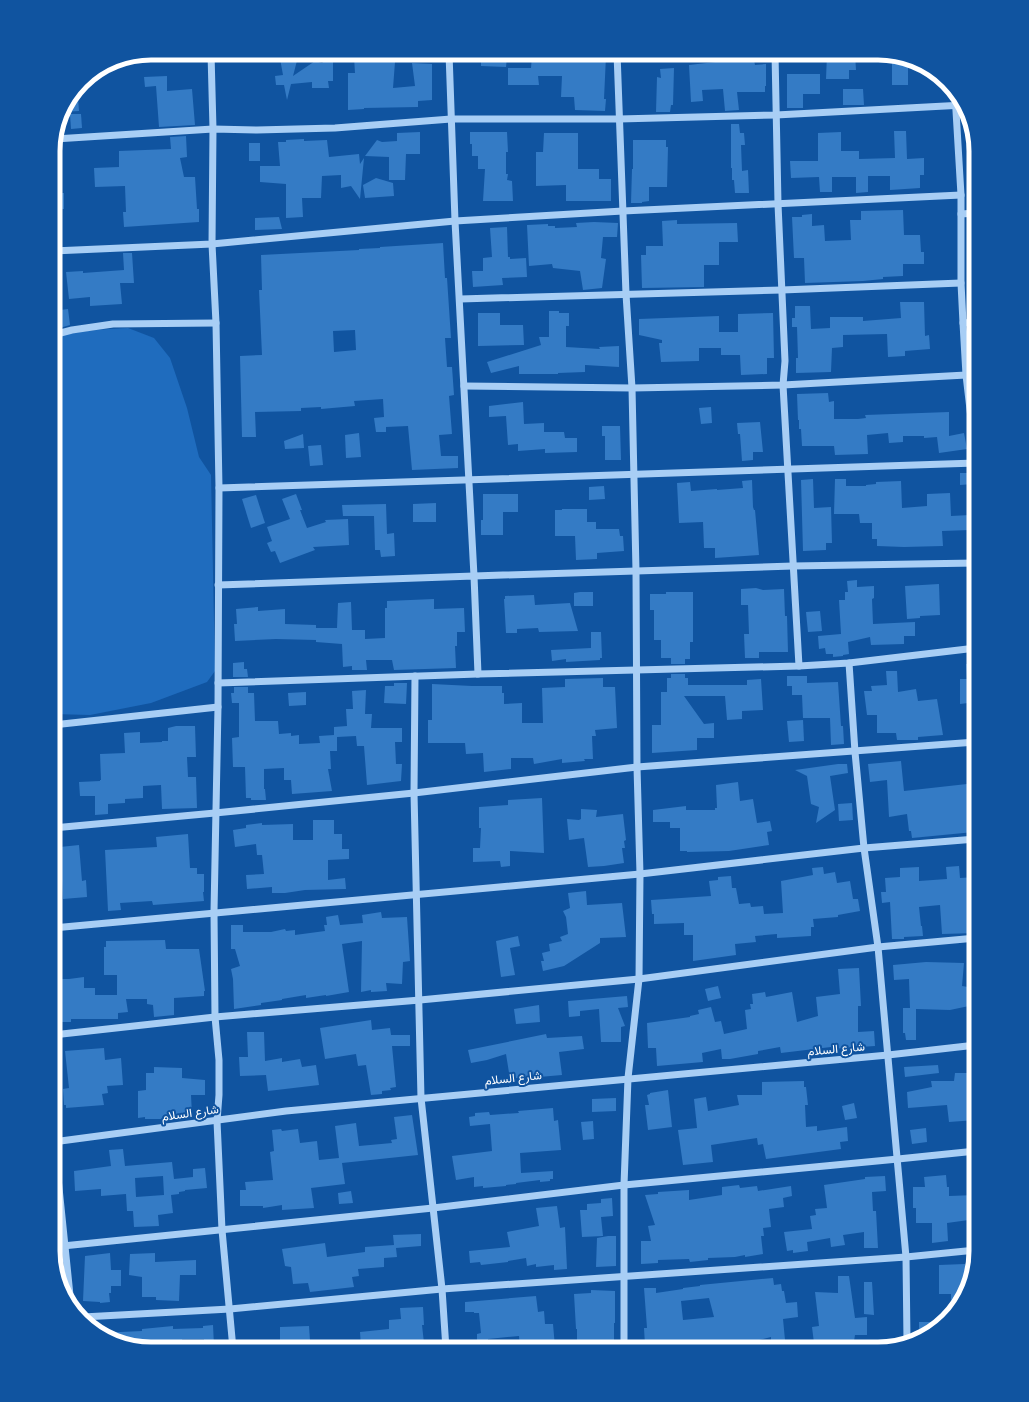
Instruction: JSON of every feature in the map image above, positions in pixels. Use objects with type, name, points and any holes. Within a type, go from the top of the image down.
[{"type":"street","points":[[211,60],[213,129],[212,244],[216,323],[219,488],[218,707],[214,912],[215,1017],[219,1060],[217,1121],[222,1230],[232,1342]]},
{"type":"street","points":[[449,60],[478,674]]},
{"type":"street","points":[[617,60],[626,294],[632,388],[636,571],[637,767],[640,874],[639,979],[628,1078],[624,1185],[624,1342]]},
{"type":"street","points":[[775,60],[778,204],[785,361],[782,385],[799,666]]},
{"type":"street","points":[[61,138],[213,129],[257,130],[335,128],[451,119],[619,119],[776,115],[956,105],[961,195],[961,283],[966,376],[969,394]]},
{"type":"street","points":[[60,251],[212,244],[456,221],[623,211],[961,195]]},
{"type":"street","points":[[961,214],[969,213]]},
{"type":"street","points":[[460,299],[782,290],[961,283]]},
{"type":"street","points":[[60,333],[113,324],[216,323]]},
{"type":"street","points":[[963,323],[969,323]]},
{"type":"street","points":[[464,386],[632,388],[782,385],[966,376]]},
{"type":"street","points":[[219,488],[969,462]]},
{"type":"street","points":[[218,585],[793,566],[969,563]]},
{"type":"street","points":[[218,683],[478,674],[799,666],[849,663],[969,649]]},
{"type":"street","points":[[849,663],[855,752],[864,848],[878,947],[898,1160],[906,1257],[907,1337]]},
{"type":"street","points":[[415,676],[414,792],[420,1000],[421,1098],[442,1289],[446,1342]]},
{"type":"street","points":[[60,724],[218,707]]},
{"type":"street","points":[[60,827],[215,813],[637,767],[969,743]]},
{"type":"street","points":[[60,927],[640,874],[864,848],[969,840]]},
{"type":"street","points":[[60,1034],[215,1017],[420,1000],[639,979],[878,947],[969,939]]},
{"type":"street","name":"شارع السلام","points":[[60,1141],[286,1111],[969,1047]]},
{"type":"street","points":[[60,1246],[433,1208],[624,1185],[898,1160],[969,1152]]},
{"type":"street","points":[[60,1199],[70,1292]]},
{"type":"street","points":[[89,1317],[230,1309],[442,1289],[906,1257],[969,1251]]},
{"type":"shaded area","points":[[128,328],[154,338],[170,358],[187,408],[199,457],[211,475],[215,671],[207,682],[151,703],[90,715],[60,714],[60,336]]},
{"type":"building","points":[[280,60],[297,60],[293,76],[315,61],[322,63],[326,60],[333,60],[333,81],[328,81],[329,88],[312,88],[312,82],[291,84],[287,100],[284,85],[276,85],[275,76],[283,75]]},
{"type":"building","points":[[354,60],[417,60],[395,62],[393,88],[415,86],[412,63],[432,64],[432,100],[418,101],[418,107],[364,108],[348,110],[348,73],[355,73]]},
{"type":"building","points":[[481,60],[507,60],[506,67],[481,66]]},
{"type":"building","points":[[532,60],[606,60],[605,111],[575,110],[574,97],[561,97],[562,76],[538,76],[539,85],[508,85],[508,68],[531,68]]},
{"type":"building","points":[[754,60],[755,65],[766,64],[765,92],[737,92],[739,110],[725,111],[723,89],[702,90],[703,101],[691,102],[689,65],[724,61]]},
{"type":"building","points":[[827,60],[855,60],[856,70],[849,70],[849,79],[826,79]]},
{"type":"building","points":[[892,61],[908,65],[908,85],[892,85]]},
{"type":"building","points":[[674,68],[673,105],[671,105],[670,112],[656,112],[657,77],[661,78],[660,69]]},
{"type":"building","points":[[787,74],[820,74],[820,94],[803,94],[803,108],[787,108]]},
{"type":"building","points":[[167,76],[167,91],[192,89],[195,125],[159,127],[156,86],[145,87],[144,77]]},
{"type":"building","points":[[843,89],[863,89],[864,105],[843,105]]},
{"type":"building","points":[[78,98],[79,111],[69,112],[75,100]]},
{"type":"building","points":[[70,114],[81,114],[82,128],[71,129]]},
{"type":"building","points":[[731,124],[739,124],[740,133],[744,133],[745,145],[741,145],[742,171],[748,170],[749,193],[735,193],[731,168]]},
{"type":"building","points":[[894,131],[906,131],[907,159],[924,158],[924,175],[920,175],[920,188],[890,190],[890,176],[868,176],[868,192],[856,193],[856,177],[832,177],[832,192],[820,192],[819,177],[791,178],[790,161],[818,161],[818,133],[841,132],[841,151],[859,151],[859,159],[895,158]]},
{"type":"building","points":[[420,132],[420,154],[406,154],[405,180],[389,180],[389,157],[365,156],[377,140],[382,142],[397,141],[397,133]]},
{"type":"building","points":[[470,132],[507,132],[508,152],[506,152],[506,174],[508,174],[507,180],[512,181],[513,201],[483,201],[485,169],[478,169],[478,156],[472,156]]},
{"type":"building","points":[[544,133],[578,133],[578,169],[599,169],[599,179],[611,179],[611,201],[566,201],[566,185],[536,186],[536,152],[543,152]]},
{"type":"building","points":[[186,136],[187,157],[180,158],[184,177],[195,177],[199,222],[124,227],[123,212],[126,212],[125,186],[95,187],[94,168],[119,167],[119,151],[171,149],[170,137]]},
{"type":"building","points":[[304,139],[304,141],[327,140],[329,157],[359,154],[360,164],[364,158],[360,199],[351,186],[341,188],[341,175],[322,176],[321,198],[302,198],[303,217],[286,218],[286,184],[260,182],[260,166],[280,166],[278,142]]},
{"type":"building","points":[[633,140],[666,140],[666,147],[668,147],[667,187],[649,187],[649,201],[642,203],[631,203]]},
{"type":"building","points":[[249,143],[260,143],[260,161],[249,161]]},
{"type":"building","points":[[376,178],[393,183],[394,196],[365,198],[363,185]]},
{"type":"building","points":[[60,193],[64,193],[64,209],[60,209]]},
{"type":"building","points":[[903,210],[904,235],[920,235],[921,252],[924,252],[924,264],[903,264],[903,276],[883,277],[883,279],[863,281],[805,283],[804,258],[794,258],[792,217],[802,217],[802,215],[812,214],[812,226],[824,225],[825,241],[851,240],[850,220],[861,220],[861,211]]},
{"type":"building","points":[[279,217],[282,229],[255,230],[255,218]]},
{"type":"building","points":[[677,220],[677,224],[737,223],[738,242],[719,242],[719,265],[704,265],[704,287],[642,288],[641,255],[646,255],[646,246],[663,246],[662,221]]},
{"type":"building","points":[[576,223],[618,223],[617,237],[603,237],[601,258],[606,259],[602,288],[583,290],[580,271],[553,268],[552,264],[529,266],[527,225],[548,224],[548,226],[555,226],[555,228],[577,227]]},
{"type":"building","points":[[507,227],[508,257],[510,257],[510,259],[526,258],[527,277],[502,278],[503,285],[473,287],[472,271],[483,271],[483,258],[492,257],[490,228]]},
{"type":"building","points":[[443,243],[451,338],[445,338],[447,367],[452,367],[454,395],[449,396],[452,434],[439,435],[441,456],[458,456],[458,468],[412,470],[408,426],[386,427],[386,432],[376,432],[374,418],[384,417],[383,399],[354,401],[355,406],[321,409],[321,407],[301,408],[301,411],[255,412],[256,437],[242,437],[240,356],[262,355],[259,290],[262,290],[261,255],[359,250],[380,247]],"holes":[[[355,330],[356,350],[334,352],[333,331]]]},
{"type":"building","points":[[123,253],[132,253],[134,283],[120,283],[122,304],[90,306],[90,297],[69,299],[66,272],[83,271],[83,273],[124,270]]},
{"type":"building","points":[[900,302],[924,302],[925,336],[929,335],[930,349],[905,351],[905,356],[888,357],[887,334],[843,335],[843,347],[832,348],[831,372],[796,373],[796,358],[798,358],[797,327],[792,327],[792,318],[795,318],[795,306],[810,306],[811,329],[830,328],[830,317],[863,317],[863,321],[901,318]]},
{"type":"building","points":[[68,309],[70,325],[60,328],[60,310]]},
{"type":"building","points":[[549,311],[569,313],[569,326],[566,326],[566,347],[600,349],[599,347],[619,346],[619,367],[585,365],[585,372],[519,374],[519,366],[491,373],[487,362],[541,345],[539,337],[549,337]]},
{"type":"building","points":[[478,313],[500,313],[500,325],[523,325],[524,345],[478,346]]},
{"type":"building","points":[[773,313],[774,358],[767,358],[767,374],[741,375],[740,355],[721,355],[721,348],[699,348],[699,361],[661,362],[659,343],[662,343],[662,340],[639,335],[639,319],[719,316],[719,332],[738,332],[738,314]]},
{"type":"building","points":[[828,393],[829,402],[834,401],[834,419],[866,418],[865,415],[949,412],[949,436],[964,433],[967,449],[939,453],[937,437],[924,438],[924,436],[903,436],[903,442],[889,443],[888,433],[867,435],[868,454],[835,455],[834,446],[802,446],[801,429],[799,429],[798,420],[797,394]]},
{"type":"building","points":[[523,402],[524,424],[544,423],[544,432],[564,432],[565,438],[577,438],[577,452],[545,453],[545,449],[518,451],[518,444],[508,445],[506,416],[489,417],[489,406]]},
{"type":"building","points":[[711,407],[712,423],[701,424],[699,408]]},
{"type":"building","points":[[760,422],[763,452],[753,452],[753,460],[742,461],[740,434],[738,434],[737,423]]},
{"type":"building","points":[[602,426],[620,426],[621,460],[605,460],[605,436],[602,436]]},
{"type":"building","points":[[359,433],[361,457],[346,458],[345,435]]},
{"type":"building","points":[[303,434],[304,448],[285,449],[284,441]]},
{"type":"building","points":[[321,445],[323,465],[310,466],[308,446]]},
{"type":"building","points":[[960,473],[969,473],[969,484],[960,485]]},
{"type":"building","points":[[813,479],[814,508],[831,507],[832,543],[826,543],[826,550],[803,551],[801,480]]},
{"type":"building","points":[[835,479],[846,479],[846,486],[866,486],[876,484],[876,482],[901,481],[902,508],[927,506],[927,494],[950,493],[951,516],[969,515],[969,530],[942,531],[943,546],[877,546],[877,539],[872,539],[872,523],[860,523],[859,514],[834,514]]},
{"type":"building","points":[[752,480],[753,507],[755,510],[759,555],[715,558],[715,548],[704,548],[703,522],[679,523],[677,483],[690,482],[691,491],[717,490],[743,488],[742,481]]},
{"type":"building","points":[[604,486],[605,499],[589,500],[589,487]]},
{"type":"building","points":[[296,494],[307,528],[326,522],[325,520],[348,519],[349,545],[313,547],[315,550],[280,563],[275,551],[271,552],[267,543],[272,541],[267,527],[290,519],[282,499]]},
{"type":"building","points":[[483,494],[518,494],[518,512],[503,512],[503,535],[481,535],[481,520],[483,520]]},
{"type":"building","points":[[256,495],[265,523],[251,528],[242,499]]},
{"type":"building","points":[[436,503],[436,522],[413,522],[413,504]]},
{"type":"building","points":[[386,504],[387,534],[394,533],[395,556],[381,557],[380,550],[375,550],[374,516],[343,516],[342,505]]},
{"type":"building","points":[[587,509],[587,522],[596,522],[596,529],[619,529],[620,536],[623,536],[624,551],[597,553],[597,559],[576,560],[575,536],[555,536],[555,510]]},
{"type":"building","points":[[857,580],[857,587],[874,586],[874,598],[872,599],[873,624],[915,622],[915,636],[904,636],[904,644],[871,645],[870,637],[848,642],[849,654],[833,657],[833,654],[826,654],[825,648],[819,649],[818,636],[841,634],[839,600],[845,600],[845,592],[848,592],[847,581]]},
{"type":"building","points":[[939,584],[940,615],[920,616],[920,618],[907,619],[905,586]]},
{"type":"building","points":[[756,588],[763,590],[784,589],[785,616],[787,616],[788,652],[759,652],[759,658],[745,658],[744,634],[749,634],[748,605],[741,605],[741,589]]},
{"type":"building","points":[[593,592],[593,606],[574,606],[574,593]]},
{"type":"building","points":[[666,592],[693,592],[693,642],[690,642],[690,659],[685,659],[685,664],[671,664],[671,658],[661,658],[661,640],[654,640],[654,610],[650,610],[650,594],[666,594]]},
{"type":"building","points":[[534,595],[535,605],[570,603],[578,631],[539,632],[538,628],[517,629],[517,633],[506,633],[505,596]]},
{"type":"building","points":[[434,599],[434,609],[464,608],[465,632],[457,632],[457,646],[455,646],[456,668],[394,670],[392,660],[366,660],[367,670],[352,670],[352,666],[343,667],[342,644],[316,642],[316,640],[276,639],[235,641],[234,624],[237,624],[236,609],[258,607],[258,611],[285,609],[285,624],[316,625],[316,628],[337,628],[338,603],[351,602],[352,630],[365,630],[365,639],[385,638],[385,608],[387,608],[387,601]]},
{"type":"building","points":[[820,611],[822,631],[808,632],[806,612]]},
{"type":"building","points":[[591,632],[601,632],[602,658],[600,658],[600,660],[566,662],[566,659],[552,661],[551,650],[591,648]]},
{"type":"building","points":[[244,662],[244,669],[247,669],[248,677],[233,677],[233,663]]},
{"type":"building","points":[[966,664],[969,664],[969,703],[960,704],[960,679],[967,679]]},
{"type":"building","points":[[886,671],[897,671],[898,692],[916,689],[918,701],[937,699],[943,735],[918,737],[918,740],[897,740],[896,733],[877,733],[877,715],[867,715],[864,691],[872,691],[871,686],[887,685]]},
{"type":"building","points":[[671,674],[685,674],[685,678],[688,678],[688,685],[747,685],[747,680],[761,679],[763,710],[742,711],[742,719],[727,720],[725,696],[684,696],[704,724],[714,723],[714,738],[697,738],[697,750],[652,753],[652,725],[661,725],[661,692],[667,692],[667,678],[671,678]]},
{"type":"building","points":[[787,676],[807,676],[807,683],[838,682],[841,726],[843,726],[844,744],[831,745],[830,718],[803,718],[802,695],[792,695],[792,686],[787,686]]},
{"type":"building","points":[[603,678],[603,687],[615,687],[617,728],[595,730],[596,736],[592,736],[593,759],[562,763],[562,759],[534,764],[533,758],[511,758],[511,769],[484,772],[483,753],[466,754],[465,743],[428,743],[428,720],[432,720],[432,684],[502,686],[502,693],[504,693],[504,704],[522,703],[522,723],[543,723],[542,688],[565,687],[565,679]]},
{"type":"building","points":[[394,683],[407,683],[406,704],[384,703],[385,686],[394,686]]},
{"type":"building","points":[[234,687],[248,687],[248,693],[254,693],[255,721],[278,721],[279,734],[291,733],[291,736],[299,735],[299,744],[320,743],[319,736],[334,735],[334,727],[347,726],[346,709],[353,709],[352,691],[366,690],[365,714],[372,714],[371,728],[402,728],[402,742],[395,742],[396,764],[402,764],[401,781],[367,785],[364,746],[357,746],[356,736],[337,737],[337,751],[330,751],[331,769],[328,769],[332,791],[292,794],[291,780],[284,780],[284,768],[264,769],[264,789],[266,800],[251,800],[251,798],[246,798],[245,767],[233,767],[232,738],[239,737],[239,703],[232,703],[231,693],[234,693]]},
{"type":"building","points":[[306,692],[306,705],[289,706],[288,693]]},
{"type":"building","points":[[803,720],[804,741],[789,742],[787,721]]},
{"type":"building","points":[[176,726],[195,726],[196,757],[187,757],[188,777],[196,777],[197,808],[162,809],[161,785],[143,786],[143,798],[125,799],[125,803],[108,804],[108,814],[95,815],[95,796],[80,796],[79,782],[101,780],[100,754],[125,753],[124,733],[140,732],[140,743],[162,742],[168,741],[168,728]]},
{"type":"building","points":[[901,761],[904,791],[969,784],[969,832],[912,838],[911,831],[909,831],[907,814],[889,817],[887,780],[870,782],[868,764]]},
{"type":"building","points":[[847,764],[848,773],[830,776],[835,810],[816,823],[819,807],[811,804],[807,776],[795,770]]},
{"type":"building","points":[[738,782],[740,801],[753,799],[757,823],[770,821],[772,831],[767,832],[769,845],[729,851],[680,851],[680,828],[670,828],[670,822],[653,822],[653,810],[686,806],[686,810],[715,810],[715,808],[717,808],[716,785]]},
{"type":"building","points":[[542,798],[544,853],[510,851],[510,866],[501,867],[500,861],[473,862],[473,848],[480,848],[481,828],[479,828],[479,807],[508,805],[508,800]]},
{"type":"building","points":[[852,803],[853,820],[839,821],[838,804]]},
{"type":"building","points":[[581,809],[597,810],[596,817],[623,814],[626,840],[624,841],[625,848],[622,848],[624,863],[588,867],[584,838],[569,840],[567,819],[581,819]]},
{"type":"building","points":[[313,820],[334,820],[334,834],[342,834],[342,849],[349,849],[349,859],[328,860],[328,880],[345,878],[346,889],[305,890],[272,893],[272,887],[247,889],[246,875],[264,874],[262,855],[257,855],[256,844],[235,847],[233,830],[246,828],[246,825],[262,823],[262,825],[293,824],[293,840],[313,840]]},
{"type":"building","points":[[188,834],[190,868],[197,868],[197,874],[204,874],[204,901],[153,905],[152,901],[120,903],[121,910],[108,911],[105,850],[157,847],[156,837]]},
{"type":"building","points":[[79,845],[82,881],[86,880],[87,897],[63,899],[62,881],[60,881],[60,866],[62,866],[60,847]]},
{"type":"building","points":[[959,866],[960,878],[969,877],[969,933],[942,934],[940,905],[919,907],[923,936],[892,939],[890,902],[882,903],[881,892],[886,892],[885,878],[900,877],[900,868],[919,867],[919,881],[947,879],[946,867]]},
{"type":"building","points":[[823,867],[824,874],[835,872],[837,883],[850,881],[853,899],[858,899],[860,911],[838,915],[838,917],[813,919],[814,927],[811,927],[811,936],[777,938],[777,934],[755,936],[756,942],[735,944],[736,955],[693,961],[693,935],[684,935],[684,923],[654,924],[654,914],[652,914],[651,900],[711,896],[709,881],[718,880],[718,877],[731,876],[732,888],[736,888],[739,904],[750,903],[751,907],[763,906],[764,914],[783,913],[781,881],[813,875],[812,868]]},
{"type":"building","points":[[586,891],[587,905],[622,903],[626,937],[600,938],[600,943],[564,966],[543,971],[541,961],[544,961],[542,953],[550,951],[549,944],[562,941],[560,937],[568,934],[566,917],[563,911],[570,908],[568,893]]},
{"type":"building","points":[[381,912],[382,918],[407,917],[410,961],[403,962],[402,984],[386,983],[387,991],[371,992],[371,990],[361,992],[362,941],[342,944],[349,992],[306,998],[306,995],[261,1003],[261,1005],[234,1009],[233,979],[231,969],[240,966],[235,949],[231,949],[231,925],[243,925],[243,932],[271,932],[285,929],[286,931],[295,930],[295,935],[325,931],[324,925],[327,925],[326,917],[338,915],[340,925],[363,923],[362,915]]},
{"type":"building","points":[[518,936],[520,946],[510,948],[515,975],[501,977],[496,941]]},
{"type":"building","points":[[165,940],[166,949],[199,949],[205,991],[204,996],[174,998],[174,1015],[154,1017],[153,1005],[147,1004],[147,999],[126,999],[128,1012],[118,1013],[118,1019],[71,1019],[71,1022],[60,1022],[60,979],[84,977],[84,988],[95,988],[95,995],[117,995],[117,975],[104,975],[104,947],[106,947],[106,941]]},
{"type":"building","points":[[926,962],[964,963],[962,986],[968,987],[969,1006],[950,1010],[916,1009],[916,1040],[906,1040],[905,1033],[903,1033],[903,1008],[910,1008],[909,979],[894,980],[893,965]]},
{"type":"building","points":[[859,968],[861,1006],[858,1006],[858,1032],[874,1031],[875,1046],[831,1049],[831,1047],[781,1053],[780,1047],[758,1051],[758,1054],[730,1059],[722,1059],[721,1049],[702,1053],[703,1062],[657,1066],[656,1048],[648,1048],[647,1023],[690,1017],[699,1014],[698,1010],[711,1007],[715,1022],[721,1021],[724,1034],[747,1029],[745,1010],[751,1009],[750,1004],[753,1004],[752,994],[765,992],[766,997],[792,992],[797,1022],[818,1016],[816,997],[840,994],[838,969]]},
{"type":"building","points":[[718,986],[721,998],[708,1001],[705,989]]},
{"type":"building","points":[[627,996],[628,1007],[618,1008],[625,1026],[621,1027],[621,1042],[601,1042],[599,1009],[580,1011],[580,1016],[569,1017],[568,1001]]},
{"type":"building","points":[[539,1005],[540,1022],[516,1024],[514,1009]]},
{"type":"building","points":[[371,1020],[372,1030],[390,1028],[391,1035],[410,1035],[410,1046],[392,1046],[396,1087],[390,1088],[391,1090],[382,1091],[382,1094],[371,1095],[366,1065],[358,1066],[356,1054],[325,1059],[320,1028]]},
{"type":"building","points":[[247,1032],[264,1032],[265,1061],[282,1058],[282,1062],[300,1059],[302,1067],[316,1065],[319,1085],[268,1091],[266,1075],[240,1076],[239,1057],[248,1057]]},
{"type":"building","points":[[546,1034],[547,1038],[582,1036],[584,1049],[559,1052],[562,1075],[539,1077],[539,1075],[510,1079],[506,1054],[471,1063],[468,1050]]},
{"type":"building","points":[[104,1048],[105,1060],[121,1058],[123,1085],[107,1086],[108,1093],[102,1094],[104,1105],[66,1108],[66,1105],[64,1105],[63,1089],[69,1088],[65,1051]]},
{"type":"building","points":[[938,1065],[939,1073],[905,1077],[904,1067]]},
{"type":"building","points":[[154,1067],[182,1068],[182,1078],[205,1080],[205,1095],[191,1095],[192,1115],[162,1119],[145,1119],[145,1117],[138,1118],[138,1091],[146,1090],[146,1073],[154,1073]]},
{"type":"building","points":[[955,1073],[969,1073],[969,1121],[949,1122],[947,1105],[908,1108],[907,1092],[932,1087],[931,1081],[954,1081]]},
{"type":"building","points":[[804,1081],[808,1105],[805,1105],[806,1127],[817,1126],[817,1131],[847,1127],[848,1141],[840,1142],[841,1149],[766,1159],[763,1144],[758,1145],[757,1138],[711,1145],[713,1162],[683,1165],[678,1130],[697,1128],[694,1099],[706,1097],[708,1111],[739,1105],[737,1095],[762,1095],[762,1082]]},
{"type":"building","points":[[668,1090],[672,1127],[648,1130],[645,1105],[649,1105],[647,1095],[650,1093]]},
{"type":"building","points":[[616,1098],[616,1111],[592,1112],[592,1099]]},
{"type":"building","points":[[854,1103],[857,1118],[845,1120],[842,1106]]},
{"type":"building","points":[[553,1108],[554,1121],[558,1120],[561,1150],[520,1153],[521,1173],[553,1171],[553,1179],[550,1179],[550,1181],[540,1182],[540,1180],[516,1183],[506,1186],[483,1188],[483,1186],[474,1187],[474,1177],[456,1180],[452,1156],[492,1151],[490,1124],[470,1126],[469,1117],[475,1116],[475,1113],[489,1112],[490,1115],[519,1113],[518,1111]]},
{"type":"building","points":[[412,1115],[418,1155],[342,1163],[345,1184],[311,1188],[314,1208],[282,1210],[282,1205],[263,1208],[263,1206],[240,1206],[240,1190],[246,1190],[245,1182],[273,1180],[270,1152],[274,1151],[272,1130],[281,1129],[282,1131],[298,1129],[300,1143],[317,1141],[319,1160],[339,1158],[335,1126],[356,1123],[359,1146],[392,1143],[391,1140],[397,1139],[394,1117]]},
{"type":"building","points":[[593,1121],[594,1139],[583,1140],[581,1122]]},
{"type":"building","points":[[926,1128],[927,1142],[912,1144],[910,1130]]},
{"type":"building","points":[[123,1149],[125,1166],[172,1162],[174,1179],[193,1177],[193,1169],[205,1168],[207,1188],[185,1190],[179,1192],[179,1194],[171,1195],[173,1213],[158,1215],[159,1226],[134,1227],[133,1211],[127,1211],[126,1194],[101,1196],[101,1189],[75,1191],[74,1171],[111,1166],[109,1150]],"holes":[[[163,1176],[164,1195],[136,1197],[135,1178]]]},
{"type":"building","points":[[946,1175],[947,1187],[949,1187],[949,1196],[969,1195],[969,1220],[947,1223],[948,1241],[932,1243],[932,1223],[916,1223],[916,1208],[913,1208],[913,1187],[925,1187],[924,1177]]},
{"type":"building","points":[[885,1176],[886,1191],[872,1192],[873,1211],[876,1211],[878,1248],[864,1248],[864,1232],[843,1235],[845,1245],[831,1247],[830,1238],[807,1242],[808,1251],[793,1253],[793,1250],[787,1251],[784,1232],[812,1229],[810,1216],[816,1215],[815,1209],[827,1208],[824,1185],[865,1179],[865,1177]]},
{"type":"building","points":[[739,1185],[740,1188],[757,1186],[758,1191],[791,1186],[792,1196],[783,1198],[784,1207],[769,1209],[771,1227],[763,1228],[764,1236],[761,1236],[763,1254],[745,1257],[745,1255],[708,1258],[708,1260],[690,1262],[689,1259],[658,1260],[658,1263],[641,1264],[641,1241],[651,1241],[648,1226],[655,1225],[645,1195],[658,1194],[658,1192],[689,1190],[689,1200],[722,1195],[722,1187]]},
{"type":"building","points":[[351,1191],[353,1203],[339,1204],[338,1193]]},
{"type":"building","points":[[612,1198],[613,1216],[601,1217],[603,1236],[582,1237],[580,1210],[587,1210],[587,1204],[601,1203],[601,1199]]},
{"type":"building","points":[[557,1206],[560,1228],[565,1227],[567,1269],[554,1270],[554,1265],[536,1267],[536,1264],[527,1266],[526,1258],[481,1265],[480,1262],[470,1263],[469,1251],[510,1247],[507,1232],[539,1226],[536,1208]]},
{"type":"building","points":[[421,1234],[421,1246],[396,1248],[397,1257],[384,1258],[384,1267],[358,1269],[359,1276],[352,1277],[354,1287],[310,1292],[308,1283],[293,1284],[291,1267],[285,1266],[282,1249],[325,1243],[327,1257],[365,1252],[365,1247],[394,1245],[393,1235]]},
{"type":"building","points":[[616,1236],[616,1266],[596,1267],[597,1238]]},
{"type":"building","points":[[110,1253],[111,1270],[121,1270],[121,1286],[111,1286],[111,1293],[109,1293],[110,1302],[100,1303],[83,1301],[85,1256]]},
{"type":"building","points":[[155,1253],[155,1262],[196,1260],[196,1275],[180,1275],[179,1301],[156,1300],[156,1297],[142,1297],[142,1277],[129,1275],[130,1254]]},
{"type":"building","points":[[965,1264],[965,1278],[957,1297],[951,1305],[951,1294],[939,1294],[939,1265]]},
{"type":"building","points":[[838,1276],[849,1276],[855,1318],[867,1317],[867,1335],[855,1335],[854,1341],[814,1342],[812,1327],[819,1326],[815,1292],[838,1293]]},
{"type":"building","points":[[773,1278],[774,1285],[781,1284],[786,1303],[797,1302],[798,1317],[783,1319],[785,1340],[771,1341],[771,1337],[752,1342],[645,1342],[644,1328],[647,1328],[644,1288],[656,1288],[656,1293],[700,1286]],"holes":[[[709,1298],[714,1317],[683,1320],[681,1301]]]},
{"type":"building","points":[[864,1282],[872,1282],[874,1315],[864,1314]]},
{"type":"building","points":[[591,1290],[615,1291],[614,1340],[577,1340],[574,1294],[591,1293]]},
{"type":"building","points":[[536,1296],[538,1312],[544,1311],[545,1324],[553,1324],[555,1342],[519,1342],[519,1336],[488,1339],[488,1342],[477,1342],[477,1334],[481,1333],[479,1313],[465,1312],[465,1302]]},
{"type":"building","points":[[423,1307],[424,1325],[422,1325],[424,1342],[361,1342],[360,1332],[389,1329],[389,1320],[401,1319],[400,1308]]},
{"type":"building","points":[[919,1322],[934,1322],[924,1330],[919,1332]]},
{"type":"building","points":[[213,1325],[214,1342],[204,1342],[204,1339],[182,1339],[183,1342],[145,1342],[133,1340],[110,1332],[142,1331],[142,1329],[173,1326],[173,1329],[203,1328],[203,1326]]},
{"type":"building","points":[[309,1326],[310,1341],[280,1342],[280,1327]]}]
